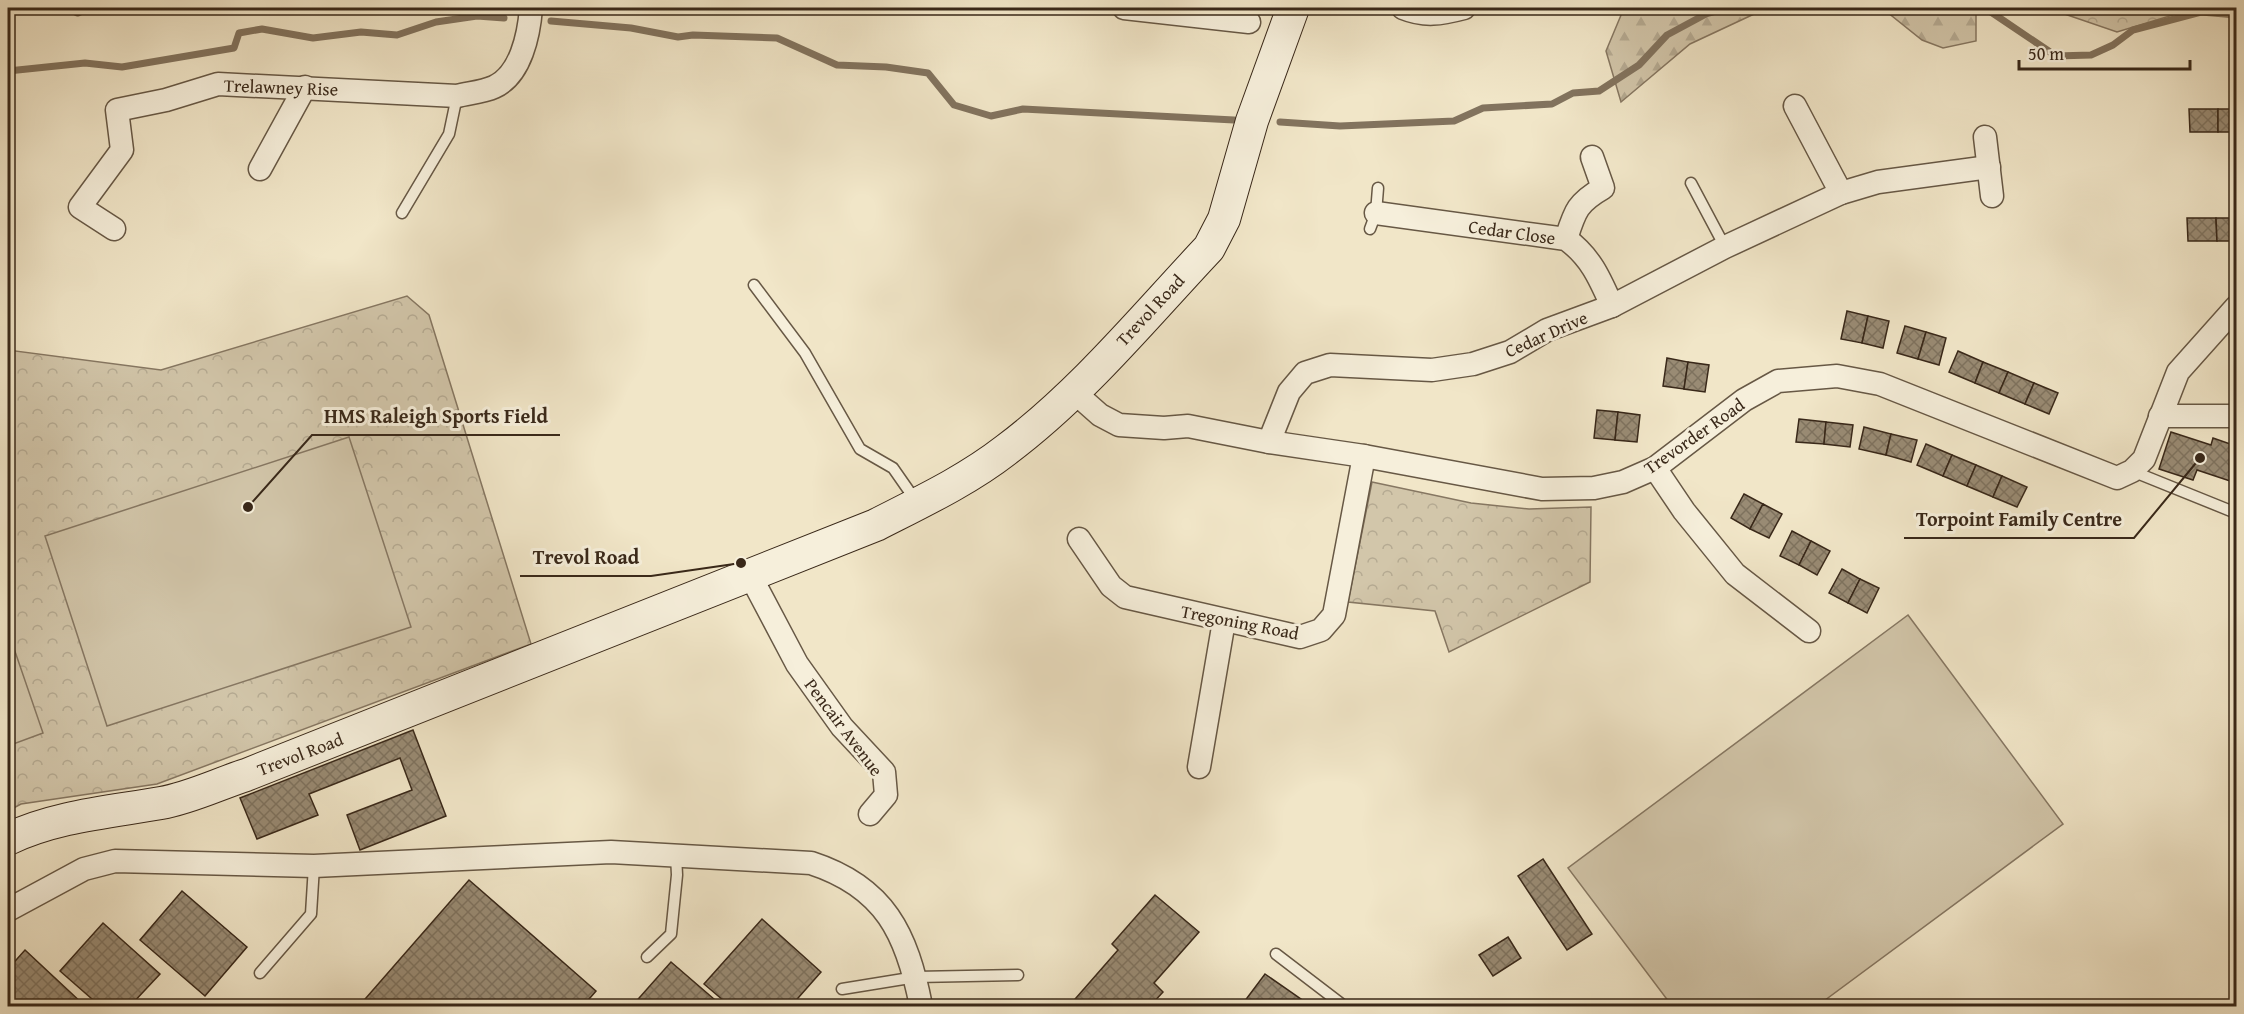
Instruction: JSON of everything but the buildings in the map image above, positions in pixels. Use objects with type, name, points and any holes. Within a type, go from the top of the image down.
[{"type":"street","name":"Trelawney Rise","points":[[114,229],[80,207],[122,150],[117,110],[166,100],[218,84],[457,96],[495,87],[509,77],[518,65],[531,8]]},
{"type":"street","points":[[1124,8],[1249,22]]},
{"type":"street","name":"Trevol Road","points":[[8,839],[26,830],[92,814],[165,802],[246,775],[876,525],[958,484],[1007,450],[1074,392],[1209,248],[1224,219],[1252,121],[1293,8]]},
{"type":"street","points":[[1403,8],[1420,15],[1447,13],[1464,8]]},
{"type":"street","points":[[260,169],[305,87]]},
{"type":"street","points":[[1795,106],[1841,193]]},
{"type":"street","points":[[1985,137],[1992,196]]},
{"type":"street","points":[[1566,239],[1574,212],[1580,202],[1603,188],[1592,157]]},
{"type":"street","name":"Cedar Drive","points":[[1269,442],[1289,392],[1305,373],[1330,365],[1432,370],[1473,364],[1510,352],[1547,330],[1612,306],[1725,247],[1841,193],[1878,182],[1989,167]]},
{"type":"street","name":"Cedar Close","points":[[1373,221],[1566,239],[1581,250],[1593,266],[1612,306]]},
{"type":"street","points":[[2132,471],[2144,459],[2178,372],[2236,307]]},
{"type":"street","name":"Trevorder Road","points":[[1074,392],[1100,415],[1119,425],[1164,428],[1188,426],[1542,489],[1594,488],[1623,482],[1655,468],[1744,400],[1778,381],[1837,376],[1880,384],[2117,478],[2132,471]]},
{"type":"street","points":[[2160,416],[2236,416]]},
{"type":"street","name":"Tregoning Road","points":[[1079,539],[1111,586],[1125,597],[1300,638],[1321,630],[1334,615],[1364,456]]},
{"type":"street","points":[[1655,468],[1684,511],[1735,574],[1809,631]]},
{"type":"street","name":"Pencair Avenue","points":[[750,575],[797,664],[842,727],[884,772],[886,795],[870,814]]},
{"type":"street","points":[[1199,768],[1224,621]]},
{"type":"street","points":[[8,910],[84,869],[115,861],[314,866],[611,852],[801,862],[838,872],[868,892],[886,912],[911,960],[921,1006]]},
{"type":"lane","points":[[402,213],[448,134],[457,96]]},
{"type":"lane","points":[[1690,183],[1725,247]]},
{"type":"lane","points":[[1373,221],[1378,188]]},
{"type":"lane","points":[[754,285],[805,353],[860,449],[893,468],[918,504]]},
{"type":"lane","points":[[2132,471],[2236,513]]},
{"type":"lane","points":[[647,957],[671,934],[677,875],[676,855]]},
{"type":"lane","points":[[260,973],[311,914],[314,866]]},
{"type":"lane","points":[[1276,954],[1344,1006]]},
{"type":"lane","points":[[842,989],[915,977],[1018,975]]},
{"type":"green space","points":[[1624,8],[1767,8],[1690,44],[1621,102],[1606,51]]},
{"type":"green space","points":[[1882,8],[1970,8],[1976,13],[1976,41],[1943,48],[1922,40]]},
{"type":"green space","points":[[2047,8],[2196,8],[2117,32]]},
{"type":"green space","points":[[407,296],[429,315],[531,644],[157,784],[21,804],[8,811],[8,350],[161,370]]},
{"type":"green space","points":[[349,437],[411,627],[107,726],[45,536]]},
{"type":"green space","points":[[1372,482],[1471,503],[1529,509],[1591,507],[1590,582],[1449,652],[1435,611],[1348,602]]},
{"type":"green space","points":[[1908,615],[2063,824],[1817,1006],[1672,1006],[1568,868]]},
{"type":"green space","points":[[8,631],[43,733],[8,746]]},
{"type":"waterway","points":[[1280,122],[1340,126],[1454,121],[1483,108],[1552,104],[1573,93],[1599,91],[1639,65],[1667,35],[1706,14],[1727,8]]},
{"type":"waterway","points":[[1985,8],[2056,56],[2091,55],[2113,45],[2133,30],[2201,12],[2236,15]]},
{"type":"waterway","points":[[8,71],[85,63],[122,67],[234,48],[239,33],[262,29],[313,38],[361,32],[397,35],[436,22],[477,16],[504,18]]},
{"type":"waterway","points":[[551,21],[631,28],[678,37],[693,35],[777,38],[837,65],[886,67],[928,73],[954,105],[991,116],[1023,109],[1234,120]]},
{"type":"place","name":"Torpoint Family Centre","points":[[2200,458]]},
{"type":"place","name":"HMS Raleigh Sports Field","points":[[248,507]]},
{"type":"place","name":"Trevol Road","points":[[741,563]]}]
